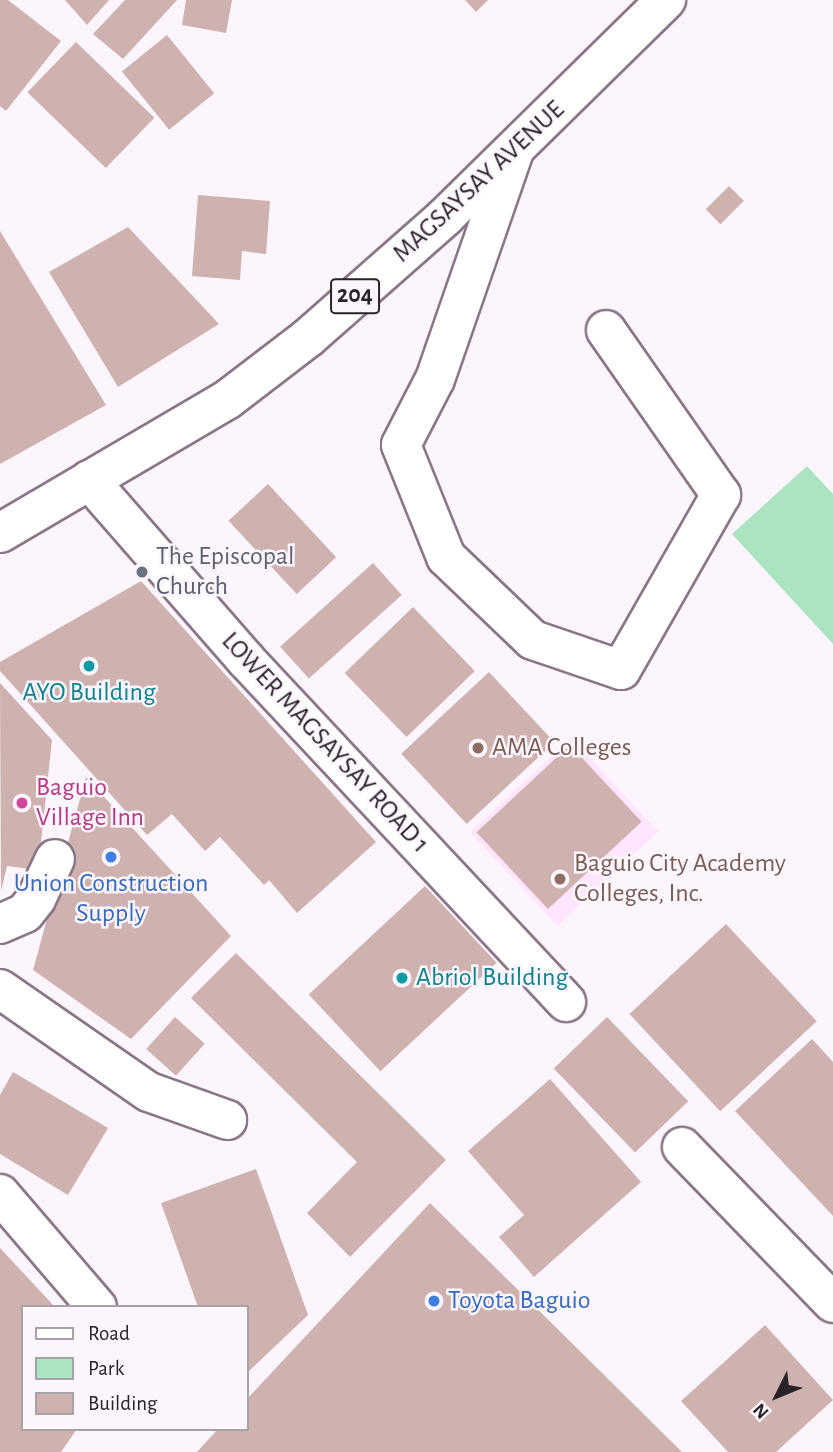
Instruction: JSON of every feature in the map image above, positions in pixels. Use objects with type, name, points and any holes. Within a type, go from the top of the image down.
[{"type":"main road","name":"MAGSAYSAY AVENUE","points":[[0,533],[247,385],[319,327],[514,152],[666,0]]},
{"type":"main road","points":[[514,152],[440,366],[401,445],[446,557],[533,640],[621,670],[722,495],[606,330]]},
{"type":"main road","name":"LOWER MAGSAYSAY ROAD 1","points":[[89,480],[247,661],[566,1002]]},
{"type":"main road","points":[[0,924],[25,913],[45,884],[55,859]]},
{"type":"main road","points":[[0,989],[149,1092],[227,1120]]},
{"type":"main road","points":[[682,1147],[833,1303]]},
{"type":"main road","points":[[0,1194],[95,1305]]},
{"type":"shaded area","name":"Baguio City Academy Colleges, Inc.","points":[[571,738],[658,832],[557,926],[470,832]]},
{"type":"green space","points":[[807,466],[833,494],[833,644],[732,534]]},
{"type":"building","points":[[0,0],[8,0],[61,41],[6,111],[0,106]]},
{"type":"building","points":[[65,0],[109,0],[87,25]]},
{"type":"building","points":[[125,0],[177,0],[123,59],[93,34]]},
{"type":"building","points":[[186,0],[232,0],[226,33],[182,25]]},
{"type":"building","points":[[465,0],[488,0],[476,12]]},
{"type":"building","points":[[167,35],[214,93],[169,130],[122,72]]},
{"type":"building","points":[[76,42],[154,118],[106,168],[27,92]]},
{"type":"building","points":[[729,186],[744,201],[721,224],[706,209]]},
{"type":"building","points":[[198,195],[270,201],[266,254],[242,251],[240,280],[192,276]]},
{"type":"building","points":[[128,227],[219,324],[118,387],[49,272]]},
{"type":"building","points":[[0,231],[106,405],[0,464]]},
{"type":"building","points":[[268,484],[336,557],[297,594],[229,521]]},
{"type":"building","points":[[373,563],[402,595],[309,679],[280,647]]},
{"type":"building","points":[[141,581],[376,842],[297,913],[269,880],[264,885],[220,837],[205,851],[172,814],[147,835],[0,671],[0,662]]},
{"type":"building","points":[[413,607],[475,671],[406,737],[345,673]]},
{"type":"building","name":"AMA Colleges","points":[[489,672],[554,742],[467,824],[401,754]]},
{"type":"building","name":"Baguio Village Inn","points":[[0,683],[52,740],[38,870],[7,866],[1,891]]},
{"type":"building","name":"Baguio City Academy Colleges, Inc.","points":[[570,745],[642,822],[548,909],[476,832]]},
{"type":"building","name":"Union Construction Supply","points":[[86,777],[231,936],[131,1039],[33,970]]},
{"type":"building","name":"Abriol Building","points":[[425,886],[497,963],[380,1071],[309,994]]},
{"type":"building","points":[[726,924],[817,1021],[720,1111],[629,1014]]},
{"type":"building","points":[[236,953],[446,1160],[350,1257],[307,1213],[357,1162],[191,998]]},
{"type":"building","points":[[175,1017],[205,1044],[176,1076],[146,1049]]},
{"type":"building","points":[[607,1017],[688,1101],[635,1153],[554,1068]]},
{"type":"building","points":[[812,1039],[833,1062],[833,1216],[735,1111]]},
{"type":"building","points":[[13,1072],[108,1128],[68,1195],[0,1154],[0,1095]]},
{"type":"building","points":[[550,1079],[641,1182],[534,1277],[499,1237],[524,1215],[468,1151]]},
{"type":"building","points":[[256,1169],[308,1315],[248,1372],[248,1305],[197,1305],[161,1203]]},
{"type":"building","name":"Toyota Baguio","points":[[430,1203],[682,1452],[197,1452],[216,1431],[248,1431],[248,1398]]},
{"type":"building","points":[[0,1248],[53,1305],[21,1305],[21,1431],[76,1431],[61,1452],[0,1452]]},
{"type":"building","points":[[765,1325],[833,1400],[776,1452],[728,1452],[681,1401]]},
{"type":"place","name":"The Episcopal Church","points":[[142,572]]},
{"type":"place","name":"AYO Building","points":[[89,666]]},
{"type":"place","name":"AMA Colleges","points":[[478,748]]},
{"type":"place","name":"Baguio Village Inn","points":[[22,803]]},
{"type":"place","name":"Union Construction Supply","points":[[111,857]]},
{"type":"place","name":"Baguio City Academy Colleges, Inc.","points":[[560,879]]},
{"type":"place","name":"Abriol Building","points":[[402,978]]},
{"type":"place","name":"Toyota Baguio","points":[[434,1301]]}]
